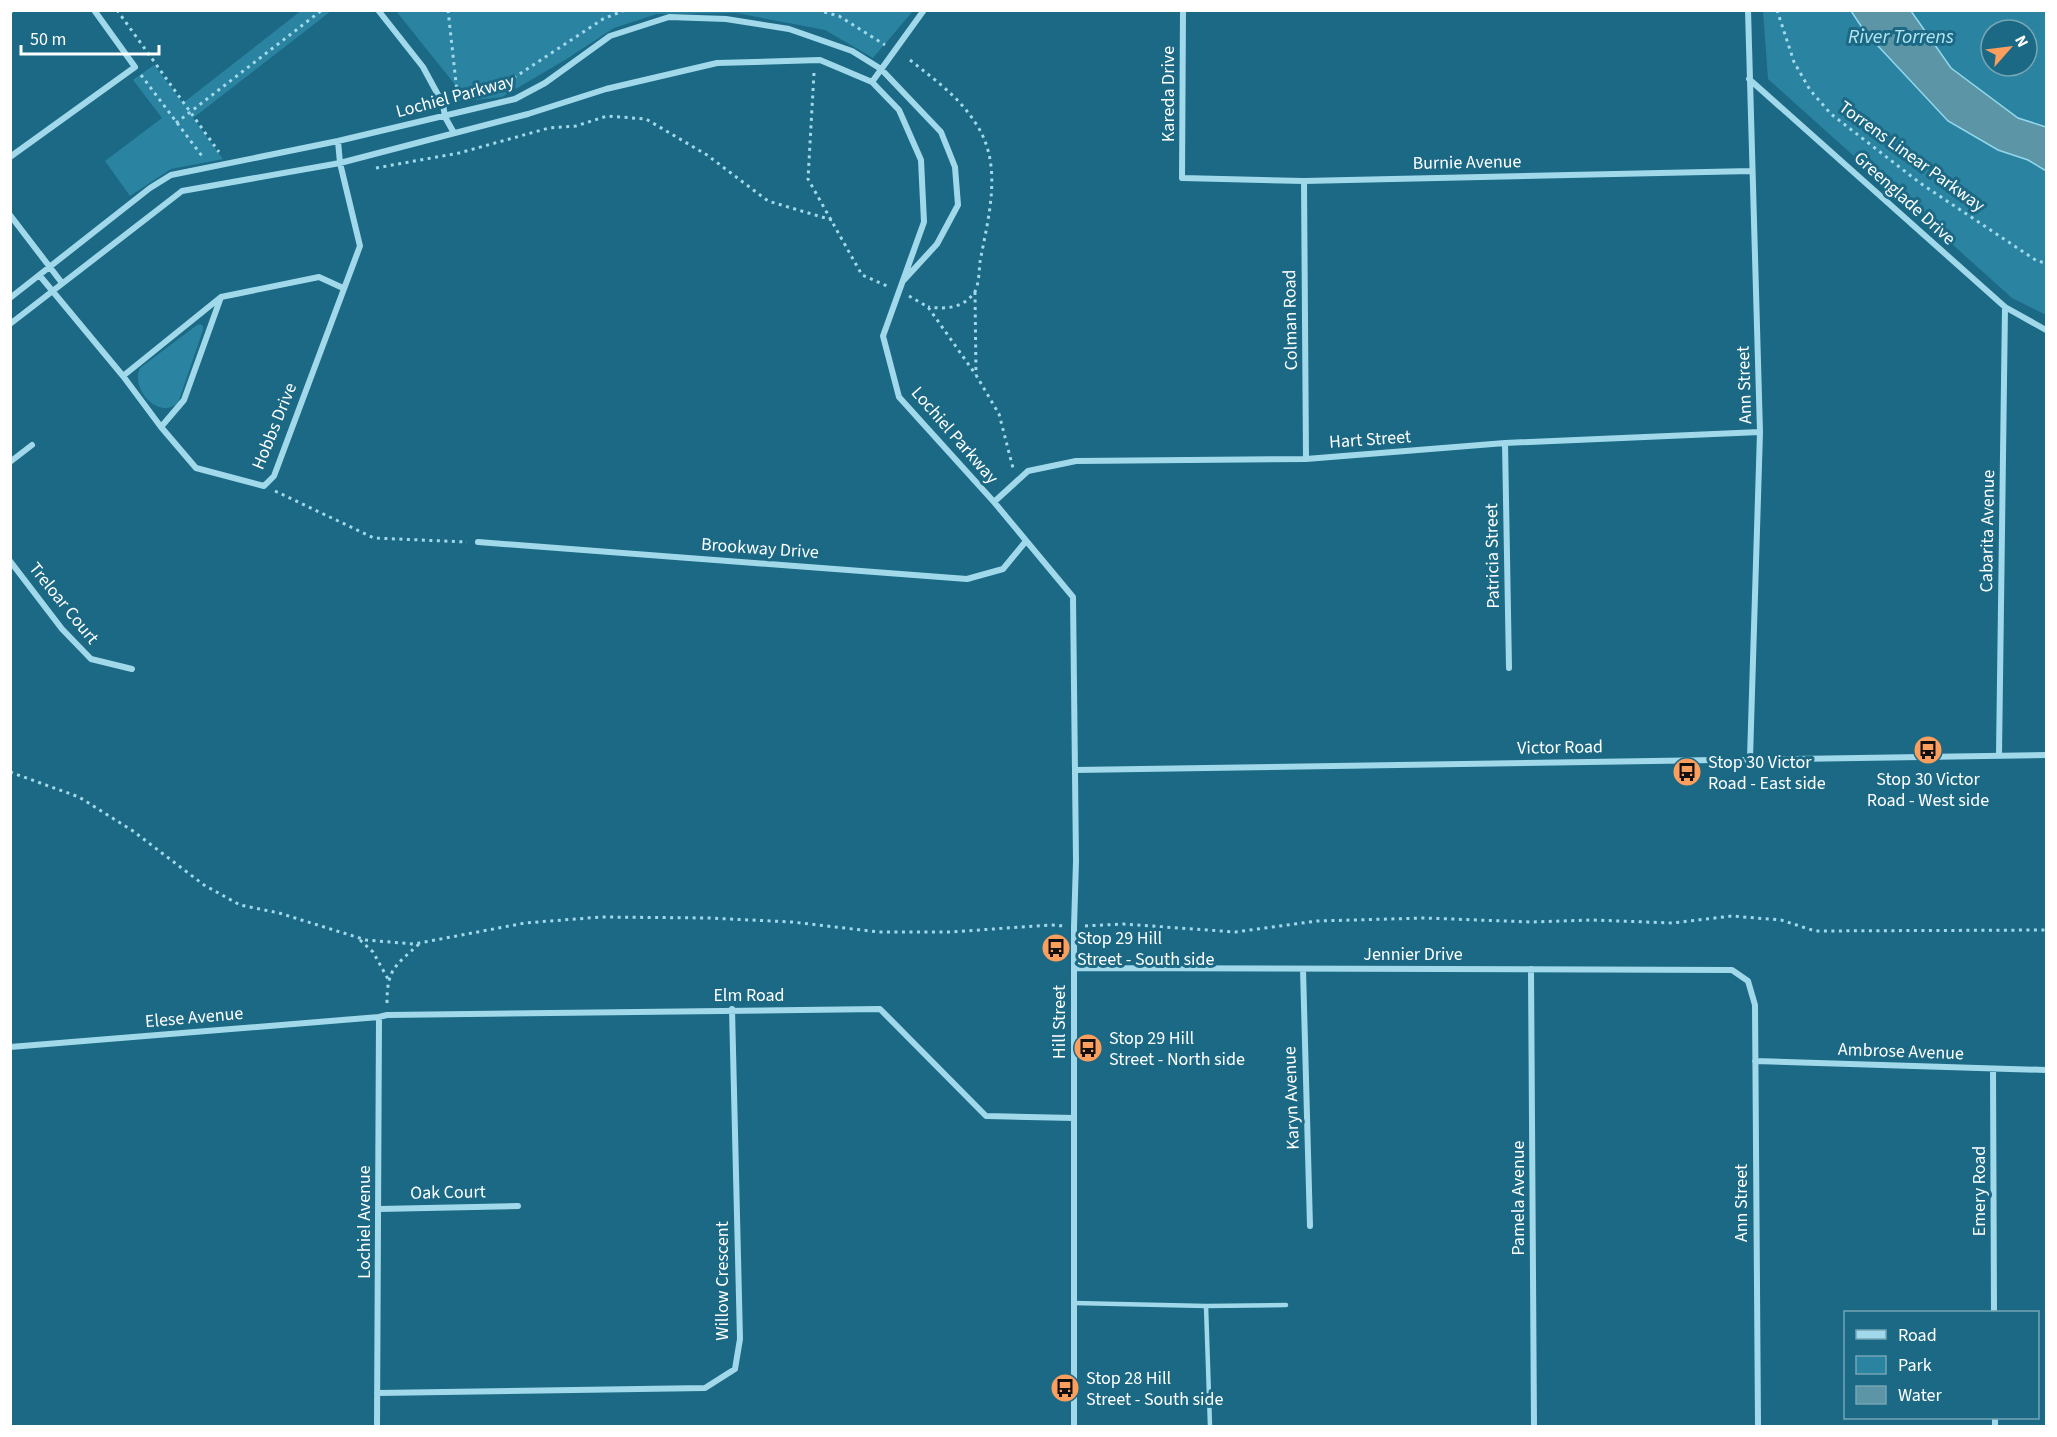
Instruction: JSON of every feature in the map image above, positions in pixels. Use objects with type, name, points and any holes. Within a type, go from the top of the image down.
[{"type":"street","points":[[10,157],[135,67],[94,10]]},
{"type":"street","points":[[378,10],[423,67],[443,104],[445,117],[454,133]]},
{"type":"street","points":[[872,82],[924,10]]},
{"type":"street","name":"Kareda Drive","points":[[1182,178],[1183,10]]},
{"type":"street","name":"Ann Street","points":[[1748,10],[1760,432],[1750,758]]},
{"type":"street","name":"Lochiel Parkway","points":[[10,297],[157,183],[171,175],[338,141],[515,99],[545,83],[610,36],[669,17],[726,19],[789,30],[852,51],[881,69],[941,132],[956,167],[958,205],[937,244],[902,282]]},
{"type":"street","name":"Lochiel Parkway","points":[[10,324],[182,191],[340,163],[528,114],[606,89],[717,63],[820,60],[872,82],[898,110],[921,160],[924,222],[883,336],[898,397],[994,502]]},
{"type":"street","name":"Greenglade Drive","points":[[1749,79],[2005,307],[2046,330]]},
{"type":"street","name":"Hobbs Drive","points":[[39,276],[123,375],[161,427],[196,468],[264,486],[274,476],[360,246],[340,163],[338,141]]},
{"type":"street","name":"Burnie Avenue","points":[[1182,178],[1304,181],[1751,171]]},
{"type":"street","name":"Colman Road","points":[[1304,181],[1306,459]]},
{"type":"street","points":[[10,215],[62,283]]},
{"type":"street","points":[[123,375],[221,297],[319,278],[343,288]]},
{"type":"street","points":[[161,427],[184,400],[221,297]]},
{"type":"street","name":"Cabarita Avenue","points":[[1999,755],[2005,307]]},
{"type":"street","name":"Hart Street","points":[[994,502],[1028,471],[1077,461],[1306,459],[1505,443],[1760,432]]},
{"type":"street","name":"Patricia Street","points":[[1505,443],[1509,668]]},
{"type":"street","points":[[10,462],[32,445]]},
{"type":"street","name":"Hill Street","points":[[994,502],[1073,597],[1076,819],[1074,1426]]},
{"type":"street","name":"Brookway Drive","points":[[478,542],[967,579],[1003,569],[1026,541]]},
{"type":"street","name":"Treloar Court","points":[[10,561],[62,629],[91,659],[132,669]]},
{"type":"street","name":"Victor Road","points":[[1075,770],[2046,755]]},
{"type":"street","name":"Jennier Drive","points":[[1074,968],[1732,970],[1748,981]]},
{"type":"street","name":"Karyn Avenue","points":[[1303,969],[1310,1226]]},
{"type":"street","name":"Pamela Avenue","points":[[1531,969],[1534,1426]]},
{"type":"street","name":"Ann Street","points":[[1748,981],[1755,1005],[1758,1426]]},
{"type":"street","name":"Elm Road","points":[[379,1017],[387,1015],[880,1009],[986,1116],[1074,1118]]},
{"type":"street","name":"Willow Crescent","points":[[377,1393],[705,1388],[735,1369],[740,1339],[732,1010]]},
{"type":"street","name":"Lochiel Avenue","points":[[377,1426],[379,1017]]},
{"type":"street","name":"Elese Avenue","points":[[10,1047],[379,1017]]},
{"type":"street","name":"Ambrose Avenue","points":[[1755,1061],[2046,1070]]},
{"type":"street","name":"Emery Road","points":[[1993,1069],[1995,1311]]},
{"type":"street","name":"Oak Court","points":[[379,1209],[518,1206]]},
{"type":"lane","points":[[1074,1302],[1286,1305]]},
{"type":"lane","points":[[1206,1305],[1210,1426]]},
{"type":"path","points":[[117,10],[228,163]]},
{"type":"path","points":[[176,123],[322,10]]},
{"type":"path","points":[[448,10],[460,113]]},
{"type":"path","points":[[468,96],[509,81],[603,19],[625,10]]},
{"type":"path","points":[[817,10],[839,16],[890,47]]},
{"type":"path","name":"Torrens Linear Parkway","points":[[1777,10],[1794,62],[1810,90],[1831,114],[1920,183],[2037,261],[2046,263]]},
{"type":"path","points":[[135,67],[210,167]]},
{"type":"path","points":[[814,73],[808,179],[862,275],[887,286]]},
{"type":"path","points":[[375,168],[459,153],[549,128],[576,126],[607,116],[646,119],[707,154],[768,201],[832,220]]},
{"type":"path","points":[[975,292],[975,375]]},
{"type":"path","points":[[905,295],[928,307],[999,414],[1016,482]]},
{"type":"path","points":[[264,486],[374,538],[478,542]]},
{"type":"path","points":[[10,772],[79,797],[133,831],[204,885],[240,905],[279,913],[358,938],[414,944],[525,923],[601,917],[792,922],[879,932],[950,932],[1051,925],[1074,927],[1123,924],[1235,932],[1317,921],[1425,918],[1531,922],[1593,920],[1672,922],[1732,916],[1781,920],[1815,931],[2046,930]]},
{"type":"path","points":[[358,938],[373,952],[388,979]]},
{"type":"path","points":[[387,1015],[388,979],[398,963],[420,943]]},
{"type":"green space","points":[[302,10],[331,11],[193,118],[223,159],[171,169],[130,196],[105,161],[162,118],[133,80],[154,65],[183,103]]},
{"type":"green space","points":[[396,11],[913,11],[873,58],[825,30],[736,13],[657,14],[614,28],[502,97],[468,101]]},
{"type":"green space","points":[[1763,11],[2046,11],[2046,315],[2012,298],[1768,79]]},
{"type":"green space","points":[[200,324],[203,330],[178,403],[163,408],[155,405],[148,400],[139,385],[140,368]]},
{"type":"water","name":"River Torrens","points":[[1851,11],[1911,11],[1951,68],[2018,118],[2046,127],[2046,171],[2028,160],[1998,150],[1948,121],[1865,32]]},
{"type":"place","name":"Stop 30 Victor Road - West side","points":[[1928,750]]},
{"type":"place","name":"Stop 30 Victor Road - East side","points":[[1687,772]]},
{"type":"place","name":"Stop 29 Hill Street - South side","points":[[1056,948]]},
{"type":"place","name":"Stop 29 Hill Street - North side","points":[[1088,1048]]},
{"type":"place","name":"Stop 28 Hill Street - South side","points":[[1065,1388]]}]
